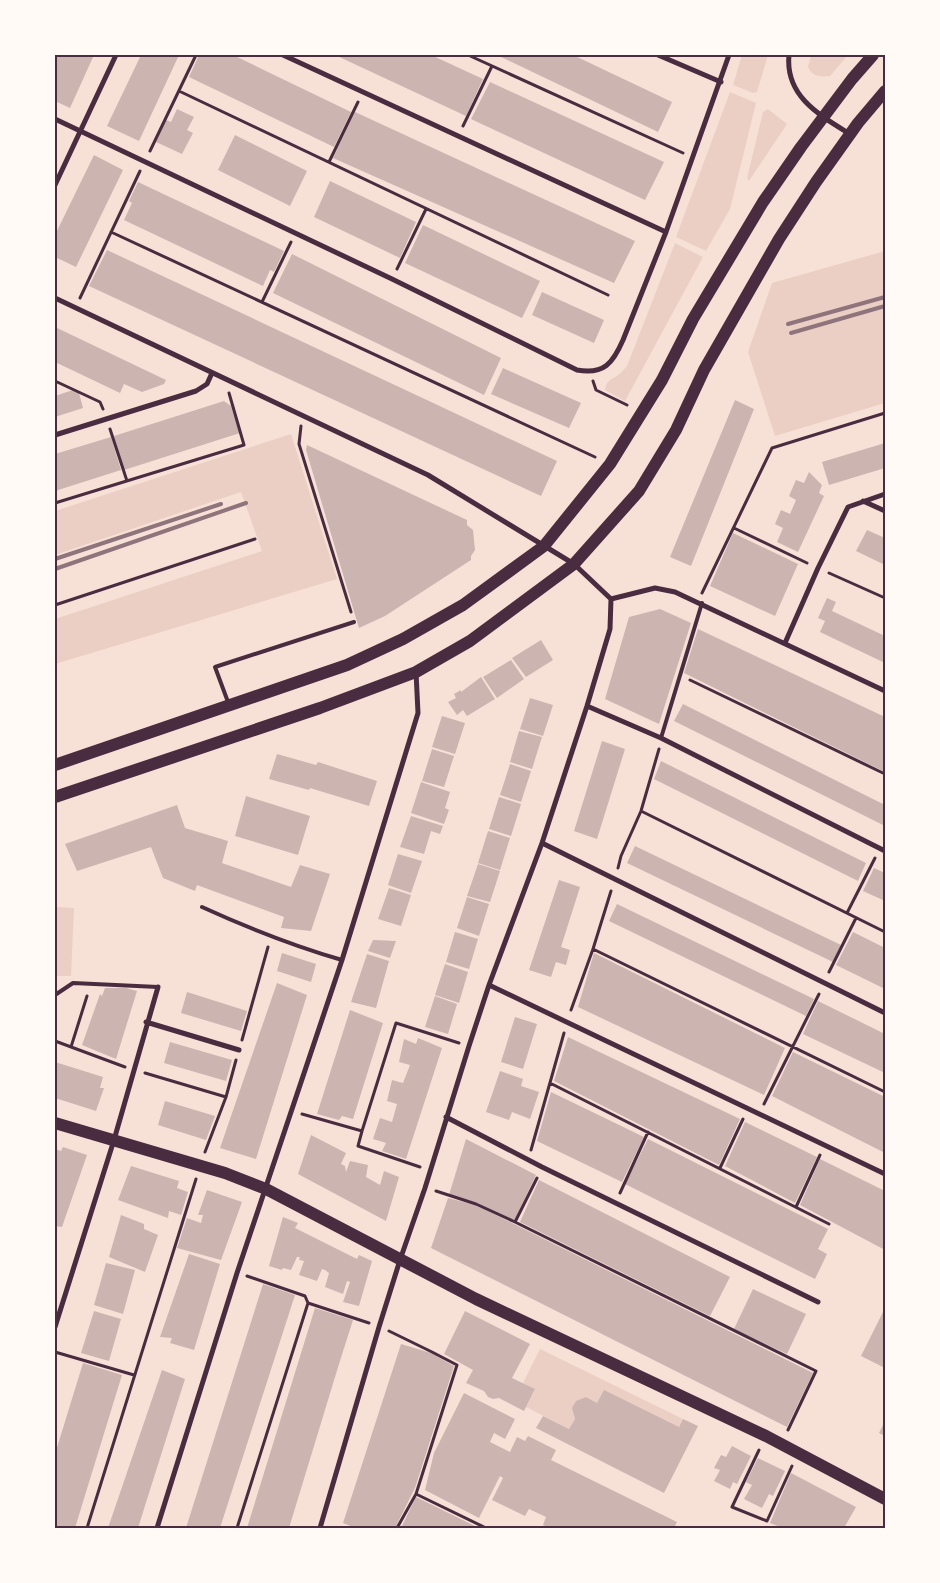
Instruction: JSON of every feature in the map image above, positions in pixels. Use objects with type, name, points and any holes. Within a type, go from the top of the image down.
[{"type":"main road","points":[[55,765],[347,665],[403,639],[462,605],[544,546],[610,464],[662,380],[693,319],[758,210],[801,147],[852,79],[873,55]]},
{"type":"main road","points":[[55,797],[312,711],[416,672],[470,641],[574,564],[639,491],[676,430],[704,370],[779,239],[816,182],[885,91]]},
{"type":"main road","points":[[55,1123],[225,1173],[266,1189],[476,1299],[766,1436],[885,1499]]},
{"type":"street","points":[[55,185],[116,55]]},
{"type":"street","points":[[283,55],[666,232]]},
{"type":"street","points":[[658,55],[720,82]]},
{"type":"street","points":[[55,119],[392,279],[577,370],[590,371],[610,364],[615,358],[666,232],[729,55]]},
{"type":"street","points":[[789,55],[789,74],[792,85],[800,96],[824,118],[850,135]]},
{"type":"street","points":[[55,298],[428,475],[574,564],[611,599],[610,630],[587,706],[542,843],[489,985],[469,1046],[379,1327],[321,1528]]},
{"type":"street","points":[[55,435],[196,391],[207,384],[212,373]]},
{"type":"street","points":[[785,643],[818,568],[848,507],[885,494]]},
{"type":"street","points":[[863,501],[885,511]]},
{"type":"street","points":[[611,599],[655,588],[675,592],[700,602],[885,691]]},
{"type":"street","points":[[157,1528],[237,1273],[342,960],[418,713],[416,672]]},
{"type":"street","points":[[587,706],[661,738],[883,850]]},
{"type":"street","points":[[542,843],[885,1013]]},
{"type":"street","points":[[489,985],[885,1174]]},
{"type":"street","points":[[55,1327],[114,1140],[146,1022],[158,987]]},
{"type":"street","points":[[146,1022],[239,1050]]},
{"type":"street","points":[[446,1118],[818,1302]]},
{"type":"lane","points":[[661,738],[700,602]]},
{"type":"lane","points":[[230,706],[215,667],[354,622]]},
{"type":"lane","points":[[202,907],[271,937],[342,960]]},
{"type":"lane","points":[[55,995],[73,983],[158,987]]},
{"type":"path","points":[[75,308],[196,55]]},
{"type":"path","points":[[468,55],[692,158]]},
{"type":"path","points":[[458,136],[492,66]]},
{"type":"path","points":[[179,91],[608,295]]},
{"type":"path","points":[[328,162],[362,93]]},
{"type":"path","points":[[392,279],[426,209]]},
{"type":"path","points":[[111,232],[610,464]]},
{"type":"path","points":[[262,302],[296,233]]},
{"type":"path","points":[[590,371],[596,390],[641,412]]},
{"type":"path","points":[[55,502],[244,445],[224,378]]},
{"type":"path","points":[[700,602],[772,448],[885,413]]},
{"type":"path","points":[[303,415],[298,444],[354,622]]},
{"type":"path","points":[[734,528],[885,598]]},
{"type":"path","points":[[55,605],[256,539]]},
{"type":"path","points":[[679,675],[885,774]]},
{"type":"path","points":[[528,1160],[567,1022],[593,949],[621,856],[641,811],[657,760],[661,738]]},
{"type":"path","points":[[641,811],[885,932]]},
{"type":"path","points":[[847,913],[868,870],[883,850]]},
{"type":"path","points":[[759,1114],[856,918]]},
{"type":"path","points":[[86,1528],[200,1166],[226,1097],[271,937]]},
{"type":"path","points":[[593,949],[885,1092]]},
{"type":"path","points":[[71,1047],[86,996]]},
{"type":"path","points":[[430,1170],[358,1146],[396,1022],[469,1046]]},
{"type":"path","points":[[550,1083],[829,1224]]},
{"type":"path","points":[[720,1168],[748,1109]]},
{"type":"path","points":[[292,1110],[362,1131]]},
{"type":"path","points":[[616,1202],[648,1132]]},
{"type":"path","points":[[796,1207],[824,1145]]},
{"type":"path","points":[[515,1222],[542,1167]]},
{"type":"path","points":[[425,1188],[476,1204],[515,1222],[816,1371],[781,1444]]},
{"type":"path","points":[[237,1273],[305,1296],[308,1303],[237,1528]]},
{"type":"path","points":[[308,1303],[379,1327],[457,1366],[416,1494],[414,1493],[397,1528]]},
{"type":"path","points":[[55,1352],[134,1375]]},
{"type":"path","points":[[766,1436],[732,1507],[767,1521],[798,1452]]},
{"type":"path","points":[[416,1494],[486,1528]]},
{"type":"shaded area","points":[[742,55],[768,55],[757,92],[753,93],[733,85]]},
{"type":"shaded area","points":[[811,55],[848,55],[830,76],[817,76],[808,67]]},
{"type":"shaded area","points":[[730,92],[756,103],[730,209],[706,251],[676,237]]},
{"type":"shaded area","points":[[768,109],[787,124],[749,181],[747,178],[763,112]]},
{"type":"shaded area","points":[[675,243],[703,257],[625,401],[605,390],[606,384],[627,366]]},
{"type":"shaded area","points":[[885,251],[885,403],[775,436],[748,352],[772,283]]},
{"type":"shaded area","points":[[291,434],[337,579],[55,664],[55,619],[262,551],[241,492],[55,555],[55,511]]},
{"type":"shaded area","points":[[55,907],[74,908],[71,976],[55,976]]},
{"type":"shaded area","points":[[540,1349],[683,1419],[679,1427],[597,1403],[586,1397],[572,1408],[575,1419],[569,1429],[526,1407],[535,1390],[523,1383]]},
{"type":"building","points":[[55,55],[94,55],[70,108],[55,101]]},
{"type":"building","points":[[141,55],[179,55],[139,141],[107,126]]},
{"type":"building","points":[[199,55],[233,55],[351,112],[334,147],[189,77]]},
{"type":"building","points":[[335,55],[431,55],[483,79],[466,116]]},
{"type":"building","points":[[497,55],[573,55],[672,102],[658,132]]},
{"type":"building","points":[[490,82],[664,162],[645,200],[471,119]]},
{"type":"building","points":[[177,109],[194,117],[187,130],[193,133],[182,154],[156,142],[166,120],[171,122]]},
{"type":"building","points":[[355,112],[635,241],[614,283],[333,158]]},
{"type":"building","points":[[235,135],[307,171],[290,206],[218,170]]},
{"type":"building","points":[[94,155],[123,170],[76,267],[55,257],[55,235]]},
{"type":"building","points":[[330,181],[416,222],[400,258],[314,217]]},
{"type":"building","points":[[138,182],[284,251],[274,272],[270,270],[263,286],[124,220],[132,203],[129,201]]},
{"type":"building","points":[[423,225],[540,281],[522,318],[405,263]]},
{"type":"building","points":[[107,250],[557,461],[541,496],[89,286]]},
{"type":"building","points":[[292,254],[501,358],[484,395],[273,293]]},
{"type":"building","points":[[542,292],[604,320],[594,343],[532,315]]},
{"type":"building","points":[[55,327],[166,380],[164,384],[142,392],[124,384],[120,393],[55,362]]},
{"type":"building","points":[[503,368],[581,403],[569,428],[491,394]]},
{"type":"building","points":[[73,390],[79,393],[83,408],[55,417],[55,396]]},
{"type":"building","points":[[735,400],[754,409],[691,566],[670,557]]},
{"type":"building","points":[[224,401],[231,406],[240,433],[124,470],[114,436]]},
{"type":"building","points":[[111,437],[121,470],[55,491],[55,454]]},
{"type":"building","points":[[885,443],[885,468],[829,485],[822,462]]},
{"type":"building","points":[[307,445],[467,520],[467,525],[473,530],[475,550],[471,560],[385,616],[359,628],[306,450]]},
{"type":"building","points":[[809,472],[822,485],[819,493],[824,496],[798,552],[777,542],[783,528],[775,524],[781,510],[790,514],[796,500],[789,496],[796,480],[804,483]]},
{"type":"building","points":[[867,530],[885,538],[885,565],[856,551]]},
{"type":"building","points":[[733,533],[798,564],[775,616],[710,586]]},
{"type":"building","points":[[827,598],[836,602],[832,611],[885,636],[885,663],[820,632],[825,621],[818,618]]},
{"type":"building","points":[[660,609],[691,623],[659,724],[605,699],[629,617]]},
{"type":"building","points":[[698,629],[885,717],[885,772],[684,673]]},
{"type":"building","points":[[541,640],[553,660],[526,677],[512,658]]},
{"type":"building","points":[[511,660],[524,679],[497,698],[483,677]]},
{"type":"building","points":[[481,677],[495,699],[467,716],[463,710],[457,715],[448,702],[456,698],[454,694],[461,690],[461,692]]},
{"type":"building","points":[[530,698],[553,705],[543,736],[520,729]]},
{"type":"building","points":[[683,704],[885,805],[885,826],[674,721]]},
{"type":"building","points":[[442,716],[465,723],[455,754],[432,747]]},
{"type":"building","points":[[519,731],[542,737],[532,769],[510,762]]},
{"type":"building","points":[[602,741],[625,749],[597,839],[574,831]]},
{"type":"building","points":[[432,749],[454,756],[444,787],[422,781]]},
{"type":"building","points":[[277,754],[316,765],[318,762],[377,781],[369,806],[310,788],[309,790],[269,779]]},
{"type":"building","points":[[661,761],[866,863],[858,881],[654,779]]},
{"type":"building","points":[[510,764],[531,771],[521,802],[500,795]]},
{"type":"building","points":[[421,782],[450,792],[445,808],[449,810],[444,824],[411,813]]},
{"type":"building","points":[[246,796],[310,816],[298,855],[235,836]]},
{"type":"building","points":[[499,797],[521,804],[511,836],[489,829]]},
{"type":"building","points":[[177,805],[185,828],[228,841],[222,863],[291,887],[300,865],[330,874],[311,931],[281,928],[284,917],[197,885],[195,891],[163,878],[151,847],[77,871],[65,844]]},
{"type":"building","points":[[411,816],[443,826],[440,834],[431,831],[424,854],[400,847]]},
{"type":"building","points":[[488,831],[510,838],[500,870],[478,863]]},
{"type":"building","points":[[635,846],[841,945],[833,962],[627,863]]},
{"type":"building","points":[[398,854],[422,861],[411,893],[388,885]]},
{"type":"building","points":[[478,864],[500,871],[490,902],[467,896]]},
{"type":"building","points":[[874,868],[885,873],[885,901],[863,891]]},
{"type":"building","points":[[559,880],[580,887],[561,947],[570,950],[566,965],[556,962],[551,977],[529,970]]},
{"type":"building","points":[[389,888],[411,895],[401,926],[378,919]]},
{"type":"building","points":[[467,897],[489,904],[479,936],[457,928]]},
{"type":"building","points":[[617,904],[814,999],[806,1016],[609,921]]},
{"type":"building","points":[[455,932],[478,939],[469,969],[446,962]]},
{"type":"building","points":[[853,932],[885,948],[885,989],[836,965]]},
{"type":"building","points":[[373,940],[396,941],[390,958],[368,951]]},
{"type":"building","points":[[282,953],[316,964],[311,982],[277,971]]},
{"type":"building","points":[[594,953],[785,1048],[764,1095],[578,1007]]},
{"type":"building","points":[[367,954],[389,961],[376,1008],[351,1002]]},
{"type":"building","points":[[445,964],[468,972],[459,1003],[435,995]]},
{"type":"building","points":[[277,983],[307,995],[256,1159],[220,1148]]},
{"type":"building","points":[[105,988],[126,988],[137,991],[116,1059],[82,1045],[100,994],[102,996]]},
{"type":"building","points":[[187,992],[247,1011],[241,1031],[181,1013]]},
{"type":"building","points":[[435,996],[457,1004],[448,1034],[425,1027]]},
{"type":"building","points":[[818,1001],[885,1034],[885,1073],[803,1034]]},
{"type":"building","points":[[350,1010],[383,1023],[353,1119],[342,1116],[339,1120],[317,1114]]},
{"type":"building","points":[[515,1017],[537,1024],[523,1069],[501,1062]]},
{"type":"building","points":[[568,1037],[740,1119],[719,1165],[554,1081]]},
{"type":"building","points":[[418,1038],[442,1048],[406,1159],[382,1151],[386,1143],[373,1139],[380,1118],[392,1122],[397,1104],[387,1101],[392,1080],[403,1083],[410,1065],[399,1062],[404,1039],[416,1044]]},
{"type":"building","points":[[170,1042],[232,1060],[226,1081],[164,1063]]},
{"type":"building","points":[[793,1052],[885,1097],[885,1153],[772,1096]]},
{"type":"building","points":[[55,1062],[103,1077],[100,1088],[104,1088],[96,1111],[55,1098]]},
{"type":"building","points":[[500,1071],[523,1079],[521,1086],[539,1092],[530,1119],[512,1112],[509,1120],[486,1112]]},
{"type":"building","points":[[551,1092],[644,1137],[622,1182],[537,1141]]},
{"type":"building","points":[[165,1101],[215,1116],[206,1140],[158,1125]]},
{"type":"building","points":[[745,1122],[817,1157],[795,1203],[725,1166]]},
{"type":"building","points":[[311,1135],[346,1153],[341,1164],[345,1166],[346,1172],[350,1161],[368,1165],[366,1177],[380,1185],[384,1171],[399,1177],[386,1221],[298,1174]]},
{"type":"building","points":[[466,1139],[536,1175],[514,1221],[475,1202],[449,1195]]},
{"type":"building","points":[[648,1139],[828,1229],[818,1249],[827,1254],[815,1279],[625,1184]]},
{"type":"building","points":[[63,1147],[87,1155],[62,1227],[55,1226],[55,1149],[61,1151]]},
{"type":"building","points":[[820,1159],[885,1191],[885,1250],[800,1205]]},
{"type":"building","points":[[131,1166],[179,1181],[177,1188],[188,1192],[181,1215],[169,1211],[168,1218],[118,1200]]},
{"type":"building","points":[[539,1180],[730,1277],[710,1316],[520,1222]]},
{"type":"building","points":[[207,1190],[242,1202],[221,1260],[177,1248],[187,1218],[201,1223],[203,1215],[198,1215]]},
{"type":"building","points":[[448,1198],[476,1205],[813,1373],[787,1427],[431,1248]]},
{"type":"building","points":[[121,1215],[144,1224],[144,1229],[158,1235],[145,1272],[109,1257]]},
{"type":"building","points":[[283,1217],[298,1223],[295,1228],[357,1259],[359,1255],[372,1261],[359,1306],[343,1302],[350,1282],[347,1281],[343,1294],[325,1287],[329,1273],[325,1270],[322,1269],[317,1281],[299,1275],[304,1261],[299,1260],[300,1257],[297,1257],[291,1270],[283,1268],[282,1270],[269,1266]]},
{"type":"building","points":[[189,1254],[220,1264],[194,1350],[170,1343],[172,1338],[160,1337]]},
{"type":"building","points":[[106,1263],[135,1270],[123,1314],[94,1305]]},
{"type":"building","points":[[263,1284],[295,1295],[220,1528],[186,1528]]},
{"type":"building","points":[[753,1289],[806,1314],[787,1354],[734,1329]]},
{"type":"building","points":[[315,1308],[353,1320],[289,1528],[247,1528]]},
{"type":"building","points":[[885,1308],[885,1368],[861,1356]]},
{"type":"building","points":[[94,1311],[121,1319],[109,1361],[81,1353]]},
{"type":"building","points":[[465,1311],[530,1344],[512,1378],[535,1389],[524,1411],[499,1398],[493,1399],[488,1397],[484,1391],[466,1383],[473,1370],[444,1354]]},
{"type":"building","points":[[401,1344],[431,1353],[454,1366],[415,1488],[395,1528],[355,1528],[343,1523]]},
{"type":"building","points":[[83,1363],[122,1375],[75,1528],[55,1528],[55,1454]]},
{"type":"building","points":[[162,1370],[185,1379],[138,1528],[108,1528]]},
{"type":"building","points":[[604,1390],[679,1427],[683,1419],[698,1426],[664,1493],[536,1428],[543,1416],[569,1429],[575,1419],[572,1408],[576,1401],[586,1397],[597,1403]]},
{"type":"building","points":[[464,1393],[515,1419],[505,1439],[494,1433],[490,1442],[510,1452],[517,1437],[525,1441],[528,1436],[556,1450],[551,1460],[677,1522],[674,1528],[549,1528],[543,1525],[546,1517],[529,1509],[525,1516],[492,1500],[503,1478],[500,1476],[479,1518],[425,1490],[434,1453]]},
{"type":"building","points":[[885,1421],[885,1436],[879,1433]]},
{"type":"building","points":[[732,1446],[751,1456],[737,1484],[733,1482],[730,1489],[714,1481],[720,1470],[714,1468],[721,1455],[726,1457]]},
{"type":"building","points":[[758,1458],[785,1471],[773,1496],[769,1494],[762,1508],[744,1499],[752,1485],[746,1482]]},
{"type":"building","points":[[791,1473],[856,1507],[844,1528],[783,1528],[770,1523]]},
{"type":"building","points":[[416,1497],[479,1528],[401,1528]]},
{"type":"railway","points":[[788,324],[885,297]]},
{"type":"railway","points":[[791,333],[885,306]]},
{"type":"railway","points":[[55,569],[246,503]]},
{"type":"railway","points":[[55,559],[221,504]]}]
